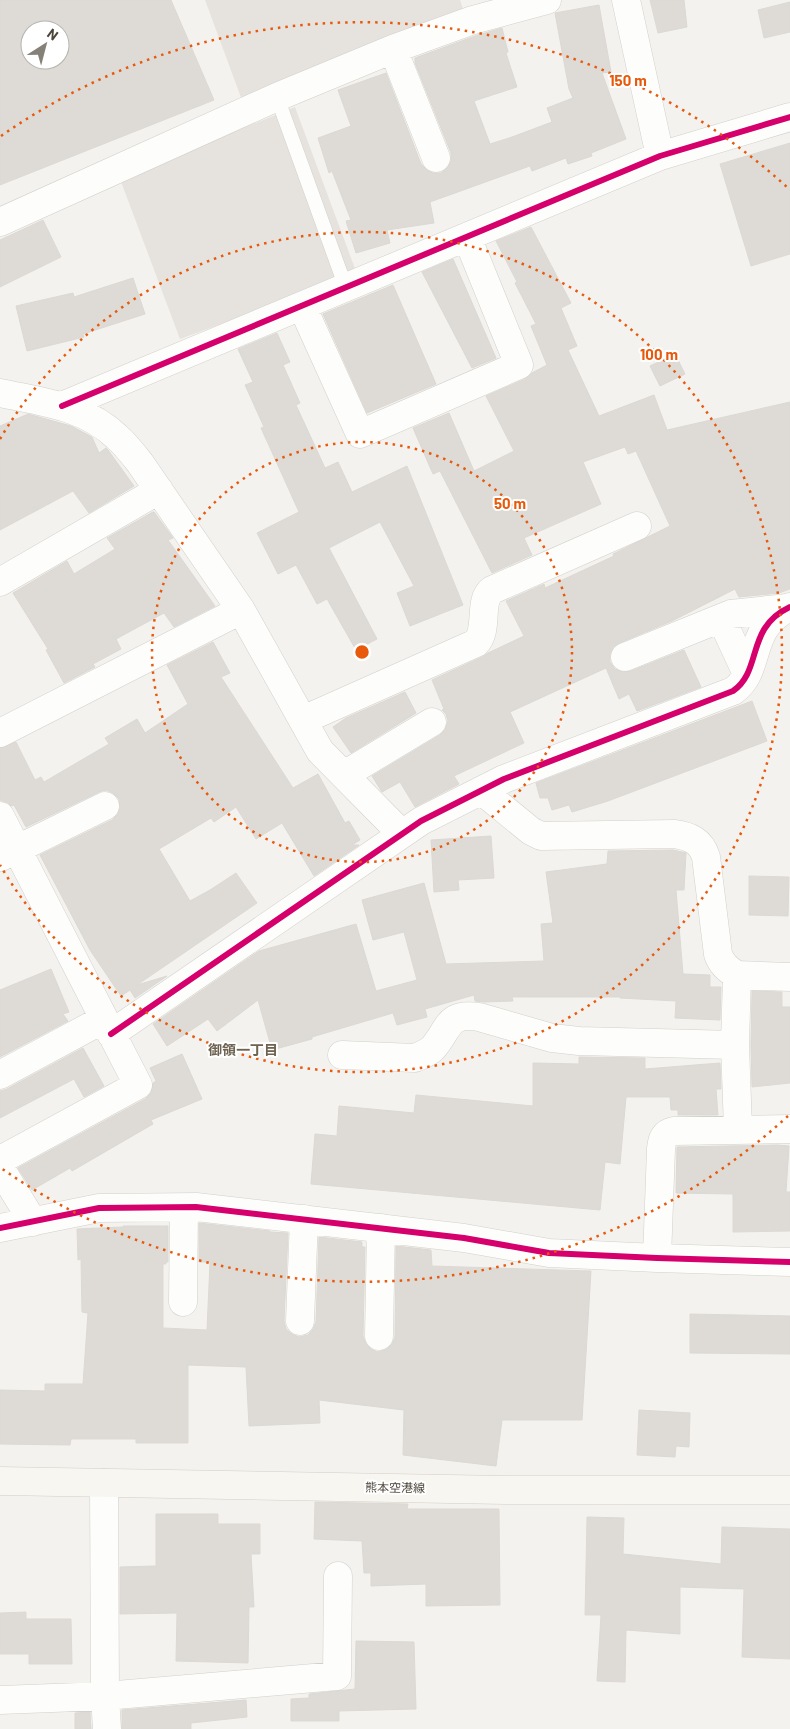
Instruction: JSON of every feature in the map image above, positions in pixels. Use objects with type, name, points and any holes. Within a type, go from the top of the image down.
[{"type":"main road","name":"熊本空港線","points":[[0,1481],[505,1490],[790,1490]]},
{"type":"street","points":[[0,222],[277,97],[393,49],[473,20],[547,0]]},
{"type":"street","points":[[626,0],[660,156]]},
{"type":"street","points":[[393,49],[436,158]]},
{"type":"street","points":[[62,406],[660,156],[790,117]]},
{"type":"street","points":[[302,306],[360,434],[520,366],[467,237]]},
{"type":"street","points":[[0,393],[62,406],[91,418],[118,437],[140,463],[240,610],[320,751],[402,834]]},
{"type":"street","points":[[0,582],[158,490]]},
{"type":"street","points":[[302,720],[476,643],[482,632],[487,596],[492,590],[637,526]]},
{"type":"street","points":[[624,657],[731,614],[788,608]]},
{"type":"street","points":[[0,1075],[108,1027],[421,821],[482,790],[536,766],[733,691],[740,686],[747,674],[759,638],[767,623],[774,616],[788,608]]},
{"type":"street","points":[[0,733],[240,610]]},
{"type":"street","points":[[721,618],[747,674]]},
{"type":"street","points":[[344,775],[432,722]]},
{"type":"street","points":[[482,790],[532,831],[542,836],[674,834],[688,836],[693,839],[704,851],[707,863],[719,958],[724,966],[737,975],[790,977]]},
{"type":"street","points":[[8,853],[105,806]]},
{"type":"street","points":[[0,816],[8,853],[108,1027],[138,1086],[4,1158],[1,1166],[2,1171],[33,1222]]},
{"type":"street","points":[[737,975],[735,1045],[738,1129]]},
{"type":"street","points":[[342,1055],[416,1058],[432,1048],[450,1022],[459,1017],[470,1016],[552,1038],[579,1041],[735,1045]]},
{"type":"street","points":[[657,1258],[661,1148],[664,1136],[668,1132],[790,1128]]},
{"type":"street","points":[[0,1228],[99,1208],[196,1207],[464,1238],[549,1253],[790,1262]]},
{"type":"street","points":[[183,1302],[184,1208]]},
{"type":"street","points":[[300,1321],[304,1219]]},
{"type":"street","points":[[378,1336],[381,1228]]},
{"type":"street","points":[[104,1483],[105,1696],[108,1729]]},
{"type":"street","points":[[0,1700],[105,1696],[337,1676],[338,1576]]},
{"type":"lane","points":[[277,97],[346,288]]},
{"type":"shaded area","points":[[205,0],[460,0],[464,12],[243,103]]},
{"type":"shaded area","points":[[295,107],[357,274],[180,339],[120,179]]},
{"type":"building","points":[[0,0],[171,0],[214,100],[0,185]]},
{"type":"building","points":[[650,0],[684,0],[687,27],[658,33]]},
{"type":"building","points":[[790,2],[790,32],[764,38],[758,10]]},
{"type":"building","points":[[599,5],[611,72],[602,73],[626,139],[591,153],[592,156],[568,164],[566,158],[532,171],[530,166],[430,202],[434,223],[387,230],[390,243],[356,253],[346,221],[351,220],[332,171],[329,173],[318,138],[351,126],[338,90],[386,73],[421,164],[433,173],[441,173],[448,167],[451,161],[451,153],[415,63],[415,58],[502,28],[508,52],[506,53],[517,87],[474,101],[490,144],[552,122],[547,108],[573,98],[569,89],[555,13]]},
{"type":"building","points":[[790,143],[790,254],[751,266],[720,164]]},
{"type":"building","points":[[43,220],[61,257],[0,287],[0,240]]},
{"type":"building","points":[[531,227],[571,303],[561,308],[577,346],[568,350],[599,416],[654,395],[667,430],[790,402],[790,589],[779,593],[739,597],[735,589],[672,621],[619,643],[613,647],[610,654],[610,662],[615,669],[623,672],[631,671],[684,650],[701,687],[637,711],[629,694],[619,699],[606,668],[510,712],[524,743],[454,776],[459,784],[415,807],[400,782],[382,792],[372,776],[440,735],[445,730],[448,721],[446,714],[442,710],[444,709],[432,680],[524,636],[506,601],[544,584],[545,588],[614,556],[613,554],[670,526],[636,451],[628,454],[625,447],[583,462],[601,504],[524,538],[532,555],[492,573],[440,471],[433,474],[413,428],[449,413],[474,471],[514,451],[486,396],[525,379],[547,365],[531,326],[536,324],[496,241]]},
{"type":"building","points":[[453,259],[496,358],[472,368],[422,272]]},
{"type":"building","points":[[133,278],[145,314],[83,334],[84,337],[27,351],[16,306],[73,293],[74,297]]},
{"type":"building","points":[[393,285],[436,384],[367,413],[323,314]]},
{"type":"building","points":[[277,333],[290,362],[283,365],[300,403],[296,405],[325,468],[338,462],[352,492],[407,466],[463,605],[410,626],[397,593],[414,586],[380,522],[329,548],[377,639],[356,650],[327,599],[317,604],[296,565],[278,574],[257,533],[299,512],[261,428],[264,427],[245,385],[253,382],[238,349]]},
{"type":"building","points":[[675,354],[685,374],[660,386],[650,366]]},
{"type":"building","points":[[28,414],[71,426],[92,437],[99,453],[106,448],[134,486],[89,513],[73,491],[0,530],[0,426]]},
{"type":"building","points":[[153,512],[173,538],[168,540],[215,606],[174,627],[164,613],[116,639],[121,649],[93,664],[95,667],[64,683],[46,650],[48,649],[13,593],[67,561],[74,574],[115,549],[107,538]]},
{"type":"building","points":[[213,642],[230,673],[221,677],[293,788],[318,774],[345,823],[349,821],[360,840],[352,845],[359,845],[314,876],[282,823],[256,839],[236,807],[214,822],[211,818],[159,849],[190,901],[236,873],[257,903],[137,985],[167,976],[135,998],[130,990],[121,996],[90,950],[40,855],[112,820],[118,814],[120,808],[119,799],[113,793],[106,790],[99,792],[26,827],[14,805],[11,806],[0,800],[0,748],[16,742],[35,780],[41,777],[44,782],[109,744],[105,738],[137,719],[145,733],[188,704],[167,665]]},
{"type":"building","points":[[405,692],[416,713],[351,753],[333,727],[346,718]]},
{"type":"building","points":[[752,701],[767,741],[608,801],[572,812],[569,805],[552,810],[548,798],[540,798],[536,783]]},
{"type":"building","points":[[491,836],[494,878],[458,880],[459,890],[434,892],[431,840]]},
{"type":"building","points":[[673,850],[686,853],[684,890],[676,890],[683,974],[710,975],[710,987],[721,987],[720,1020],[675,1018],[676,1001],[620,997],[512,997],[513,1001],[484,1002],[475,1001],[474,995],[425,1009],[427,1017],[397,1025],[393,1013],[272,1050],[258,1000],[217,1031],[208,1019],[167,1046],[153,1024],[259,951],[356,924],[376,991],[417,980],[404,932],[373,940],[362,900],[424,883],[446,964],[544,961],[541,924],[553,923],[546,872],[607,864],[608,851]]},
{"type":"building","points":[[749,876],[789,877],[788,916],[749,915]]},
{"type":"building","points":[[51,969],[69,1012],[63,1014],[68,1021],[0,1057],[0,990]]},
{"type":"building","points":[[752,991],[782,992],[782,1007],[790,1007],[790,1083],[752,1087]]},
{"type":"building","points":[[83,1048],[104,1086],[84,1097],[74,1079],[0,1118],[0,1091]]},
{"type":"building","points":[[182,1054],[202,1099],[151,1120],[153,1124],[72,1171],[70,1168],[32,1190],[18,1168],[145,1099],[151,1093],[153,1083],[156,1081],[150,1068]]},
{"type":"building","points":[[579,1057],[645,1058],[645,1069],[720,1063],[721,1089],[716,1089],[718,1115],[678,1115],[678,1110],[671,1110],[670,1097],[626,1097],[620,1164],[605,1162],[600,1210],[311,1184],[315,1134],[337,1136],[339,1106],[414,1113],[416,1095],[533,1106],[533,1063],[579,1064]]},
{"type":"building","points":[[789,1146],[786,1192],[790,1192],[790,1231],[733,1232],[733,1194],[676,1193],[677,1147]]},
{"type":"building","points":[[199,1223],[288,1233],[284,1321],[286,1329],[299,1337],[308,1335],[316,1322],[319,1237],[362,1242],[362,1247],[365,1247],[363,1336],[366,1344],[378,1352],[387,1349],[395,1337],[396,1246],[431,1250],[432,1266],[591,1271],[582,1420],[502,1420],[496,1466],[403,1455],[404,1410],[319,1400],[320,1423],[249,1426],[246,1367],[188,1365],[188,1443],[136,1443],[136,1439],[71,1439],[70,1445],[0,1444],[0,1390],[45,1391],[45,1384],[83,1384],[88,1313],[82,1312],[81,1259],[78,1260],[77,1229],[168,1226],[168,1262],[163,1264],[163,1328],[207,1330],[210,1262],[199,1262]]},
{"type":"building","points":[[690,1314],[790,1316],[790,1354],[690,1353]]},
{"type":"building","points":[[639,1410],[690,1413],[689,1447],[676,1446],[675,1457],[637,1455]]},
{"type":"building","points":[[315,1502],[408,1504],[407,1509],[499,1509],[500,1605],[426,1606],[426,1584],[371,1586],[371,1573],[364,1573],[362,1541],[314,1539]]},
{"type":"building","points":[[156,1514],[218,1514],[218,1524],[260,1524],[260,1554],[251,1554],[254,1607],[249,1607],[248,1663],[176,1661],[177,1613],[120,1614],[120,1567],[156,1566]]},
{"type":"building","points":[[587,1517],[624,1518],[623,1554],[721,1564],[722,1527],[790,1529],[790,1659],[742,1657],[744,1589],[680,1587],[680,1634],[626,1630],[625,1682],[597,1681],[601,1615],[585,1615]]},
{"type":"building","points":[[26,1612],[26,1619],[71,1619],[72,1664],[29,1664],[29,1654],[0,1654],[0,1613]]},
{"type":"building","points":[[356,1641],[414,1642],[416,1709],[339,1711],[339,1721],[291,1721],[291,1699],[309,1698],[309,1694],[355,1689]]},
{"type":"building","points":[[246,1700],[247,1717],[191,1723],[191,1729],[122,1729],[122,1710]]},
{"type":"building","points":[[90,1712],[91,1729],[75,1729],[75,1713]]},
{"type":"cycle path","points":[[62,406],[660,156],[790,117]]},
{"type":"cycle path","points":[[111,1034],[421,821],[504,779],[733,691],[748,672],[760,637],[766,626],[776,616],[790,607]]},
{"type":"cycle path","points":[[0,1228],[99,1208],[196,1207],[464,1238],[549,1253],[790,1262]]},
{"type":"district","name":"御領一丁目","points":[[243,1050]]}]
